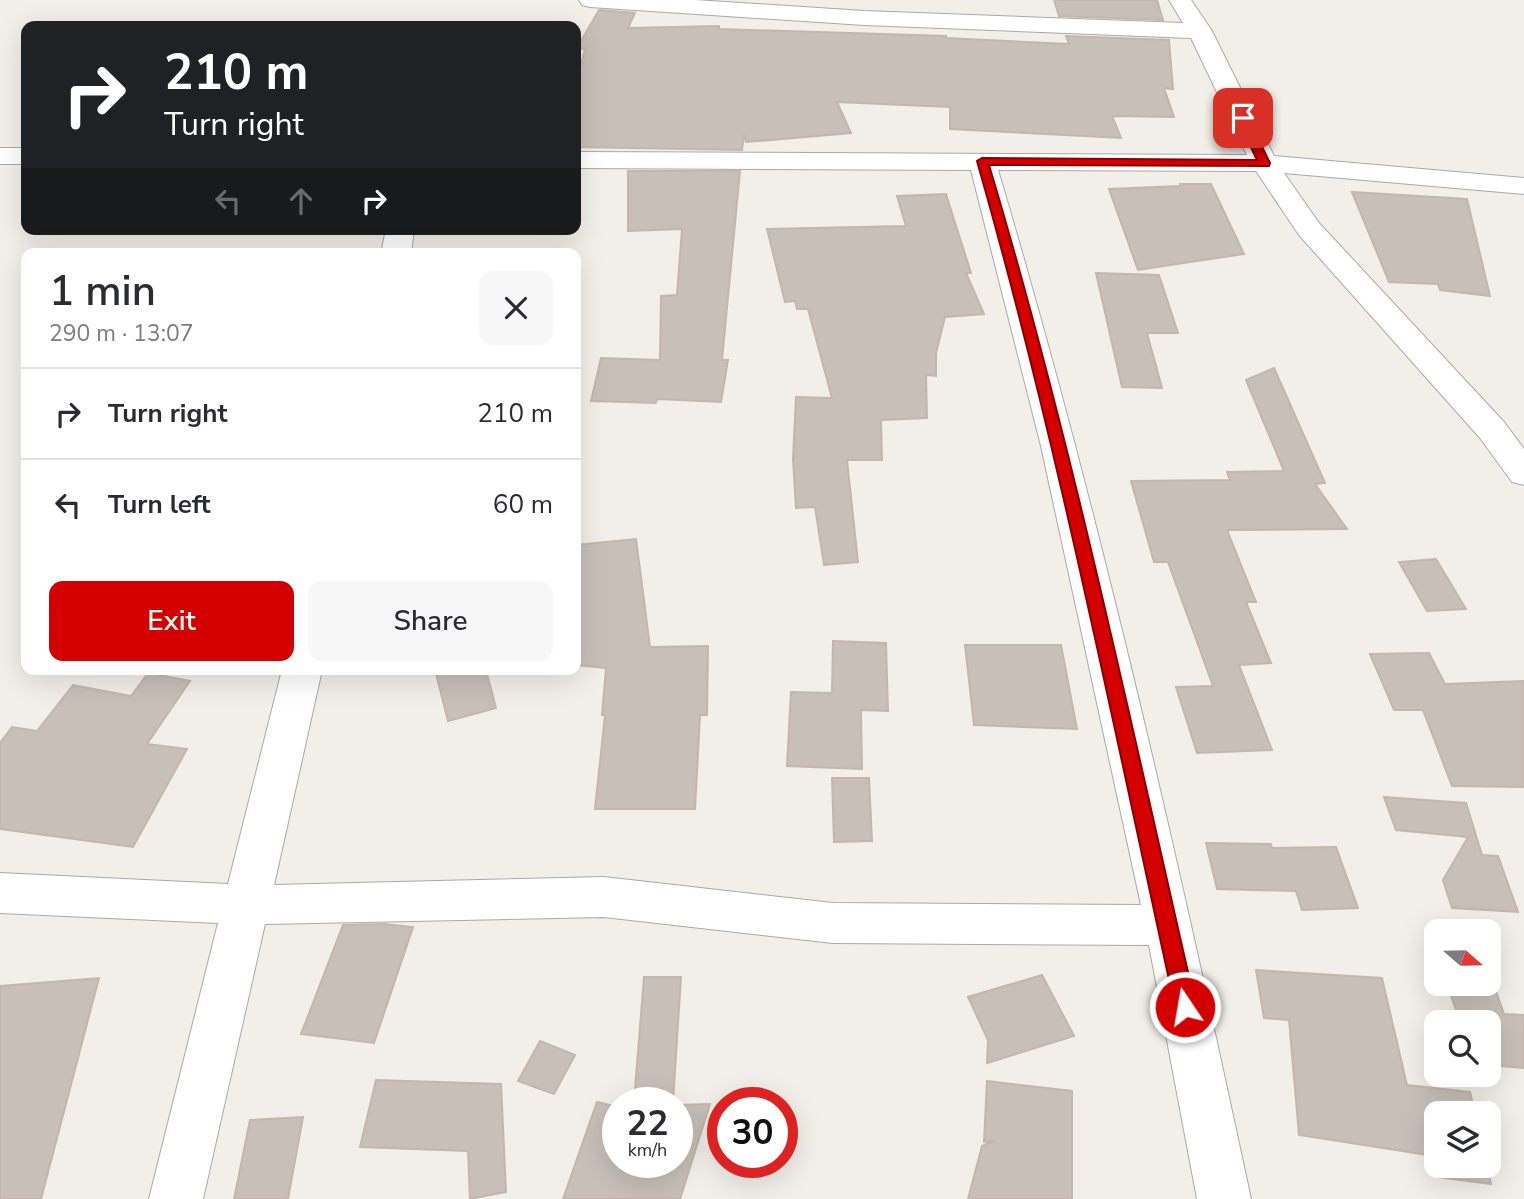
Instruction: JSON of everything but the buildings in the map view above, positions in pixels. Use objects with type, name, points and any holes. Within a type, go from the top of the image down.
[{"type":"street","points":[[590,0],[864,18],[1199,31]]},
{"type":"street","points":[[1180,0],[1199,31],[1265,163],[1309,229],[1492,430],[1524,474]]},
{"type":"street","points":[[0,156],[21,156]]},
{"type":"street","points":[[581,160],[1265,163],[1524,186]]},
{"type":"street","points":[[982,161],[1008,248],[1074,514],[1169,925],[1224,1199]]},
{"type":"street","points":[[176,1199],[301,675]]},
{"type":"street","points":[[0,892],[245,905],[604,897],[833,923],[1169,925]]},
{"type":"route","points":[[1185,1007],[1169,925],[1074,514],[1008,248],[982,161],[1265,163],[1243,118]]}]
